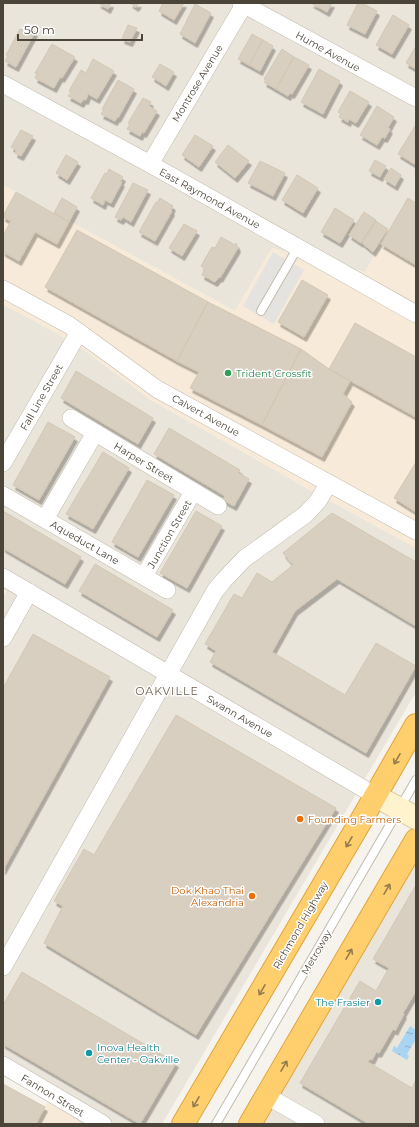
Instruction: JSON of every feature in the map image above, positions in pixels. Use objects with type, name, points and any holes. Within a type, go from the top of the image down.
[{"type":"highway","name":"Richmond Highway","points":[[183,1124],[376,796],[416,725]]},
{"type":"highway","points":[[250,1124],[416,840]]},
{"type":"street","name":"Hume Avenue","points":[[243,4],[416,98]]},
{"type":"street","name":"Montrose Avenue","points":[[150,164],[243,4]]},
{"type":"street","name":"East Raymond Avenue","points":[[3,84],[150,164],[416,314]]},
{"type":"street","name":"Calvert Avenue","points":[[3,289],[79,332],[158,389],[416,531]]},
{"type":"street","name":"Fall Line Street","points":[[3,463],[79,332]]},
{"type":"street","name":"Harper Street","points":[[70,418],[218,506]]},
{"type":"street","points":[[45,519],[95,433]]},
{"type":"street","points":[[3,967],[212,597],[224,580],[244,559],[306,514],[318,501],[329,483]]},
{"type":"street","name":"Junction Street","points":[[144,576],[193,492]]},
{"type":"street","name":"Aqueduct Lane","points":[[3,495],[167,590]]},
{"type":"street","name":"Swann Avenue","points":[[3,577],[376,796],[408,813]]},
{"type":"street","points":[[3,638],[29,592]]},
{"type":"street","name":"Fannon Street","points":[[3,1065],[103,1124]]},
{"type":"street","points":[[267,1096],[316,1124]]},
{"type":"lane","points":[[261,312],[298,247]]},
{"type":"lane","name":"Metroway","points":[[216,1124],[408,813],[416,780]]},
{"type":"shaded area","points":[[3,3],[416,3],[416,203],[408,199],[365,272],[272,248],[235,311],[3,185]]},
{"type":"shaded area","points":[[3,185],[235,311],[272,248],[365,272],[408,198],[416,203],[416,548],[151,400],[77,345],[3,305]]},
{"type":"shaded area","points":[[273,252],[304,270],[274,324],[243,306]]},
{"type":"shaded area","points":[[3,305],[77,345],[151,400],[416,548],[416,692],[162,1124],[82,1124],[48,1101],[3,1076],[3,597],[6,591],[3,589]]},
{"type":"shaded area","name":"The Frasier","points":[[416,863],[416,1124],[264,1124]]},
{"type":"shaded area","points":[[48,1101],[82,1124],[35,1124]]},
{"type":"water","points":[[410,1026],[416,1030],[416,1039],[407,1054],[409,1056],[407,1060],[392,1051],[394,1046],[397,1048]]},
{"type":"building","points":[[98,3],[111,3],[108,9]]},
{"type":"building","points":[[130,3],[139,3],[136,7]]},
{"type":"building","points":[[163,3],[184,3],[174,20],[159,11]]},
{"type":"building","points":[[311,3],[332,3],[327,12]]},
{"type":"building","points":[[358,3],[362,3],[377,11],[365,34],[347,25]]},
{"type":"building","points":[[195,4],[211,13],[195,43],[180,34]]},
{"type":"building","points":[[393,15],[409,25],[392,54],[376,45]]},
{"type":"building","points":[[128,25],[137,28],[130,42],[122,39]]},
{"type":"building","points":[[24,26],[35,32],[16,67],[5,61],[8,56],[6,55],[20,29],[22,30]]},
{"type":"building","points":[[252,34],[263,40],[249,65],[238,59]]},
{"type":"building","points":[[263,40],[273,46],[260,71],[249,65]]},
{"type":"building","points":[[52,44],[75,57],[62,78],[60,77],[54,88],[35,78],[37,74],[35,73]]},
{"type":"building","points":[[416,46],[416,69],[406,63]]},
{"type":"building","points":[[282,49],[294,57],[276,89],[264,82],[266,80],[264,79]]},
{"type":"building","points":[[294,57],[309,65],[292,94],[290,93],[288,96],[276,89]]},
{"type":"building","points":[[93,59],[114,71],[97,99],[88,94],[86,100],[84,99],[81,103],[68,96],[71,92],[69,91],[81,70],[86,73]]},
{"type":"building","points":[[160,64],[174,72],[166,86],[152,77]]},
{"type":"building","points":[[319,69],[340,81],[323,114],[301,102]]},
{"type":"building","points":[[118,80],[134,89],[115,121],[101,114],[104,110],[102,109]]},
{"type":"building","points":[[350,91],[369,102],[356,123],[349,119],[348,122],[339,117],[341,114],[338,112]]},
{"type":"building","points":[[143,98],[151,102],[149,106],[157,111],[144,133],[142,132],[140,136],[127,129],[130,124],[128,123]]},
{"type":"building","points":[[377,106],[394,117],[385,138],[382,137],[377,145],[360,135]]},
{"type":"building","points":[[416,126],[416,165],[398,154]]},
{"type":"building","points":[[21,130],[33,136],[21,156],[15,153],[16,150],[11,147]]},
{"type":"building","points":[[195,135],[213,146],[199,167],[182,155]]},
{"type":"building","points":[[228,145],[249,161],[235,178],[215,162]]},
{"type":"building","points":[[66,155],[78,162],[67,180],[56,173]]},
{"type":"building","points":[[375,160],[386,166],[380,177],[369,171]]},
{"type":"building","points":[[260,161],[285,173],[273,196],[248,183]]},
{"type":"building","points":[[391,168],[401,175],[395,186],[384,179]]},
{"type":"building","points":[[109,169],[123,177],[111,203],[105,200],[103,205],[91,198],[105,173],[107,174]]},
{"type":"building","points":[[297,175],[318,188],[303,213],[282,200]]},
{"type":"building","points":[[133,183],[148,190],[131,222],[123,217],[121,220],[115,217]]},
{"type":"building","points":[[16,192],[69,222],[57,244],[35,232],[19,261],[3,252],[3,236],[11,221],[3,216]]},
{"type":"building","points":[[62,198],[77,207],[69,222],[54,213]]},
{"type":"building","points":[[160,198],[173,206],[172,211],[155,241],[139,232],[156,202],[157,203]]},
{"type":"building","points":[[408,198],[416,203],[416,265],[381,244]]},
{"type":"building","points":[[335,208],[354,220],[340,243],[321,232]]},
{"type":"building","points":[[364,212],[376,220],[361,243],[349,235]]},
{"type":"building","points":[[376,221],[388,229],[373,252],[362,243]]},
{"type":"building","points":[[184,224],[197,231],[182,256],[169,248]]},
{"type":"building","points":[[77,230],[208,302],[177,361],[45,287]]},
{"type":"building","points":[[221,237],[235,245],[236,243],[238,248],[220,278],[219,277],[215,282],[202,275],[205,269],[201,266],[212,247],[215,248]]},
{"type":"building","points":[[302,280],[328,295],[304,337],[278,322]]},
{"type":"building","points":[[208,302],[301,349],[262,425],[190,388],[199,372],[177,361]]},
{"type":"building","points":[[355,323],[416,357],[416,417],[329,369]]},
{"type":"building","points":[[301,349],[329,369],[350,381],[343,394],[352,402],[322,457],[262,425]]},
{"type":"building","points":[[76,371],[153,418],[138,444],[61,398]]},
{"type":"building","points":[[48,422],[75,437],[39,500],[13,485]]},
{"type":"building","points":[[169,428],[240,470],[238,473],[249,479],[234,506],[223,500],[225,496],[154,454]]},
{"type":"building","points":[[103,452],[129,468],[93,529],[66,514]]},
{"type":"building","points":[[416,462],[416,512],[394,498]]},
{"type":"building","points":[[147,480],[174,495],[138,557],[112,542]]},
{"type":"building","points":[[3,511],[81,557],[65,584],[3,548]]},
{"type":"building","points":[[196,511],[222,526],[187,588],[160,573]]},
{"type":"building","points":[[332,513],[416,562],[416,626],[337,579],[295,611],[272,652],[345,695],[376,643],[416,666],[366,753],[210,662],[216,651],[205,644],[234,594],[242,598],[257,573],[272,582],[293,565],[283,553]]},
{"type":"building","points":[[95,564],[173,610],[157,637],[79,591]]},
{"type":"building","points":[[33,634],[110,677],[3,870],[3,688]]},
{"type":"building","points":[[176,715],[336,808],[196,1035],[44,943],[63,906],[54,901],[84,849],[94,855]]},
{"type":"building","name":"The Frasier","points":[[416,885],[416,991],[403,1013],[404,1014],[395,1031],[393,1029],[379,1053],[376,1052],[372,1060],[370,1059],[368,1062],[412,1088],[416,1080],[416,1124],[369,1124],[300,1083],[360,981],[376,991],[389,968],[373,959]]},
{"type":"building","name":"Inova Health Center - Oakville","points":[[22,972],[176,1063],[140,1124],[3,1044],[3,1005]]},
{"type":"building","points":[[3,1084],[45,1107],[36,1124],[3,1124]]},
{"type":"place","name":"Trident Crossfit","points":[[228,373]]},
{"type":"place","name":"Founding Farmers","points":[[300,819]]},
{"type":"place","name":"Dok Khao Thai Alexandria","points":[[252,896]]},
{"type":"place","name":"The Frasier","points":[[378,1002]]},
{"type":"place","name":"Inova Health Center - Oakville","points":[[89,1053]]},
{"type":"district","name":"OAKVILLE","points":[[167,691]]}]
